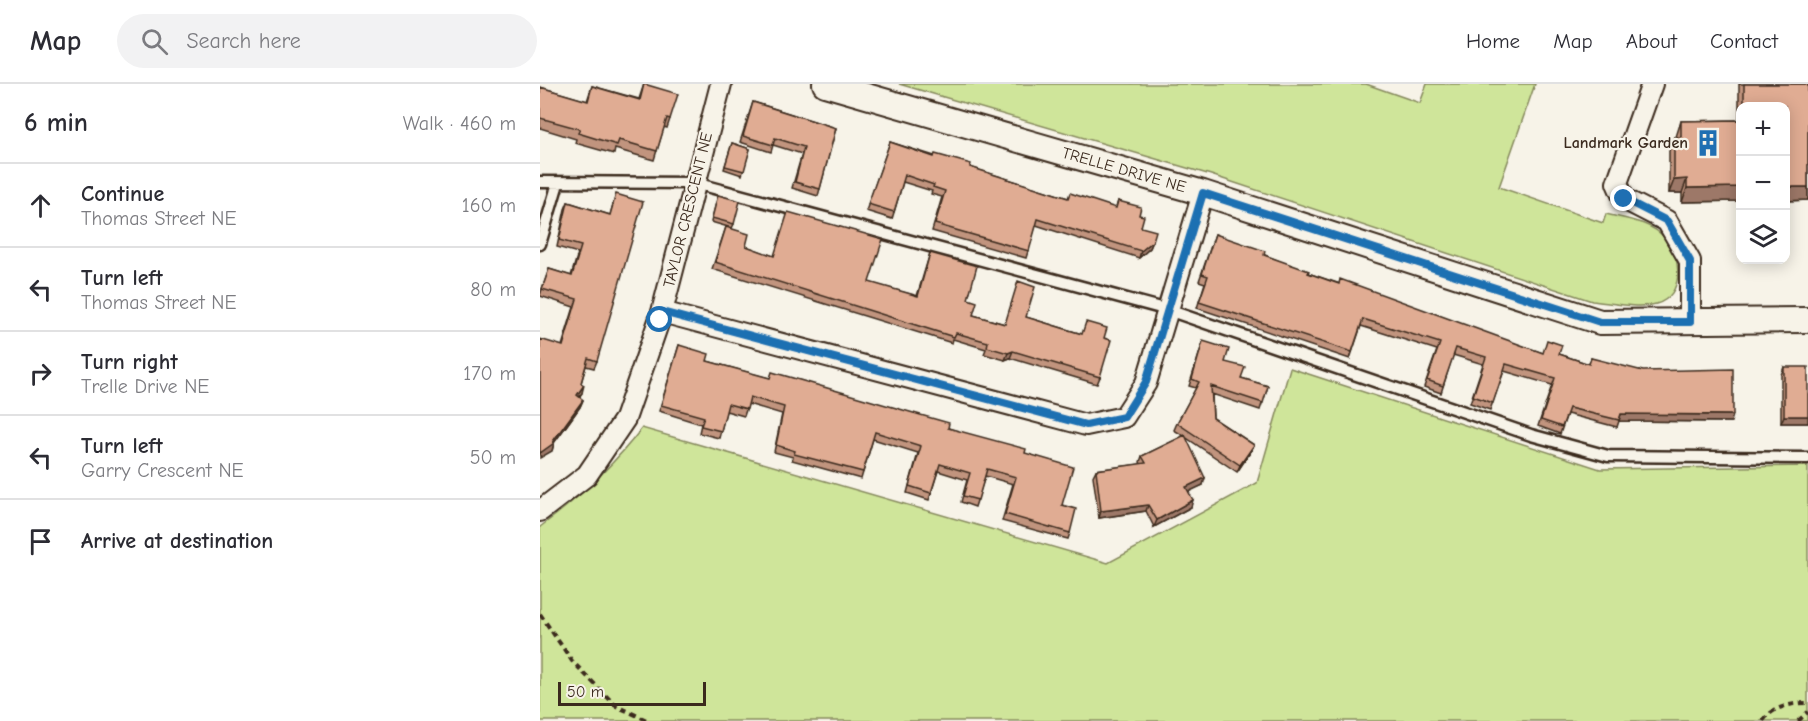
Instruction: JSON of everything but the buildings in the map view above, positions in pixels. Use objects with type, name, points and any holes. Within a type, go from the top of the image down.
[{"type":"street","name":"TAYLOR CRESCENT NE","points":[[540,511],[587,475],[626,419],[662,312],[721,84]]},
{"type":"street","name":"TRELLE DRIVE NE","points":[[825,84],[1203,193],[1600,322],[1808,320]]},
{"type":"street","points":[[1652,84],[1617,183],[1624,199],[1667,221],[1690,261],[1690,322]]},
{"type":"street","points":[[662,312],[1086,425],[1124,417],[1146,382],[1203,193]]},
{"type":"lane","points":[[540,182],[695,183],[1168,310],[1532,435],[1608,456],[1808,458]]},
{"type":"lane","points":[[540,244],[558,183]]},
{"type":"path","points":[[540,614],[572,661],[616,706],[649,721]]},
{"type":"path","points":[[1763,721],[1772,711],[1782,707],[1808,703]]},
{"type":"path","points":[[1798,721],[1808,712]]},
{"type":"green space","points":[[899,84],[1366,84],[1420,103],[1427,84],[1535,84],[1499,187],[1603,223],[1606,214],[1653,228],[1665,238],[1675,255],[1678,275],[1676,284],[1672,293],[1665,300],[1656,304],[1633,306],[1592,301],[1211,175]]},
{"type":"green space","points":[[1290,368],[1600,469],[1808,466],[1808,721],[540,721],[540,527],[594,481],[642,428],[1108,563],[1257,483]]},
{"type":"place","name":"Landmark Garden","points":[[1708,143]]},
{"type":"route","points":[[660,320],[662,312],[1086,425],[1124,417],[1146,382],[1203,193],[1600,322],[1690,322],[1690,261],[1667,221],[1624,199]]}]
